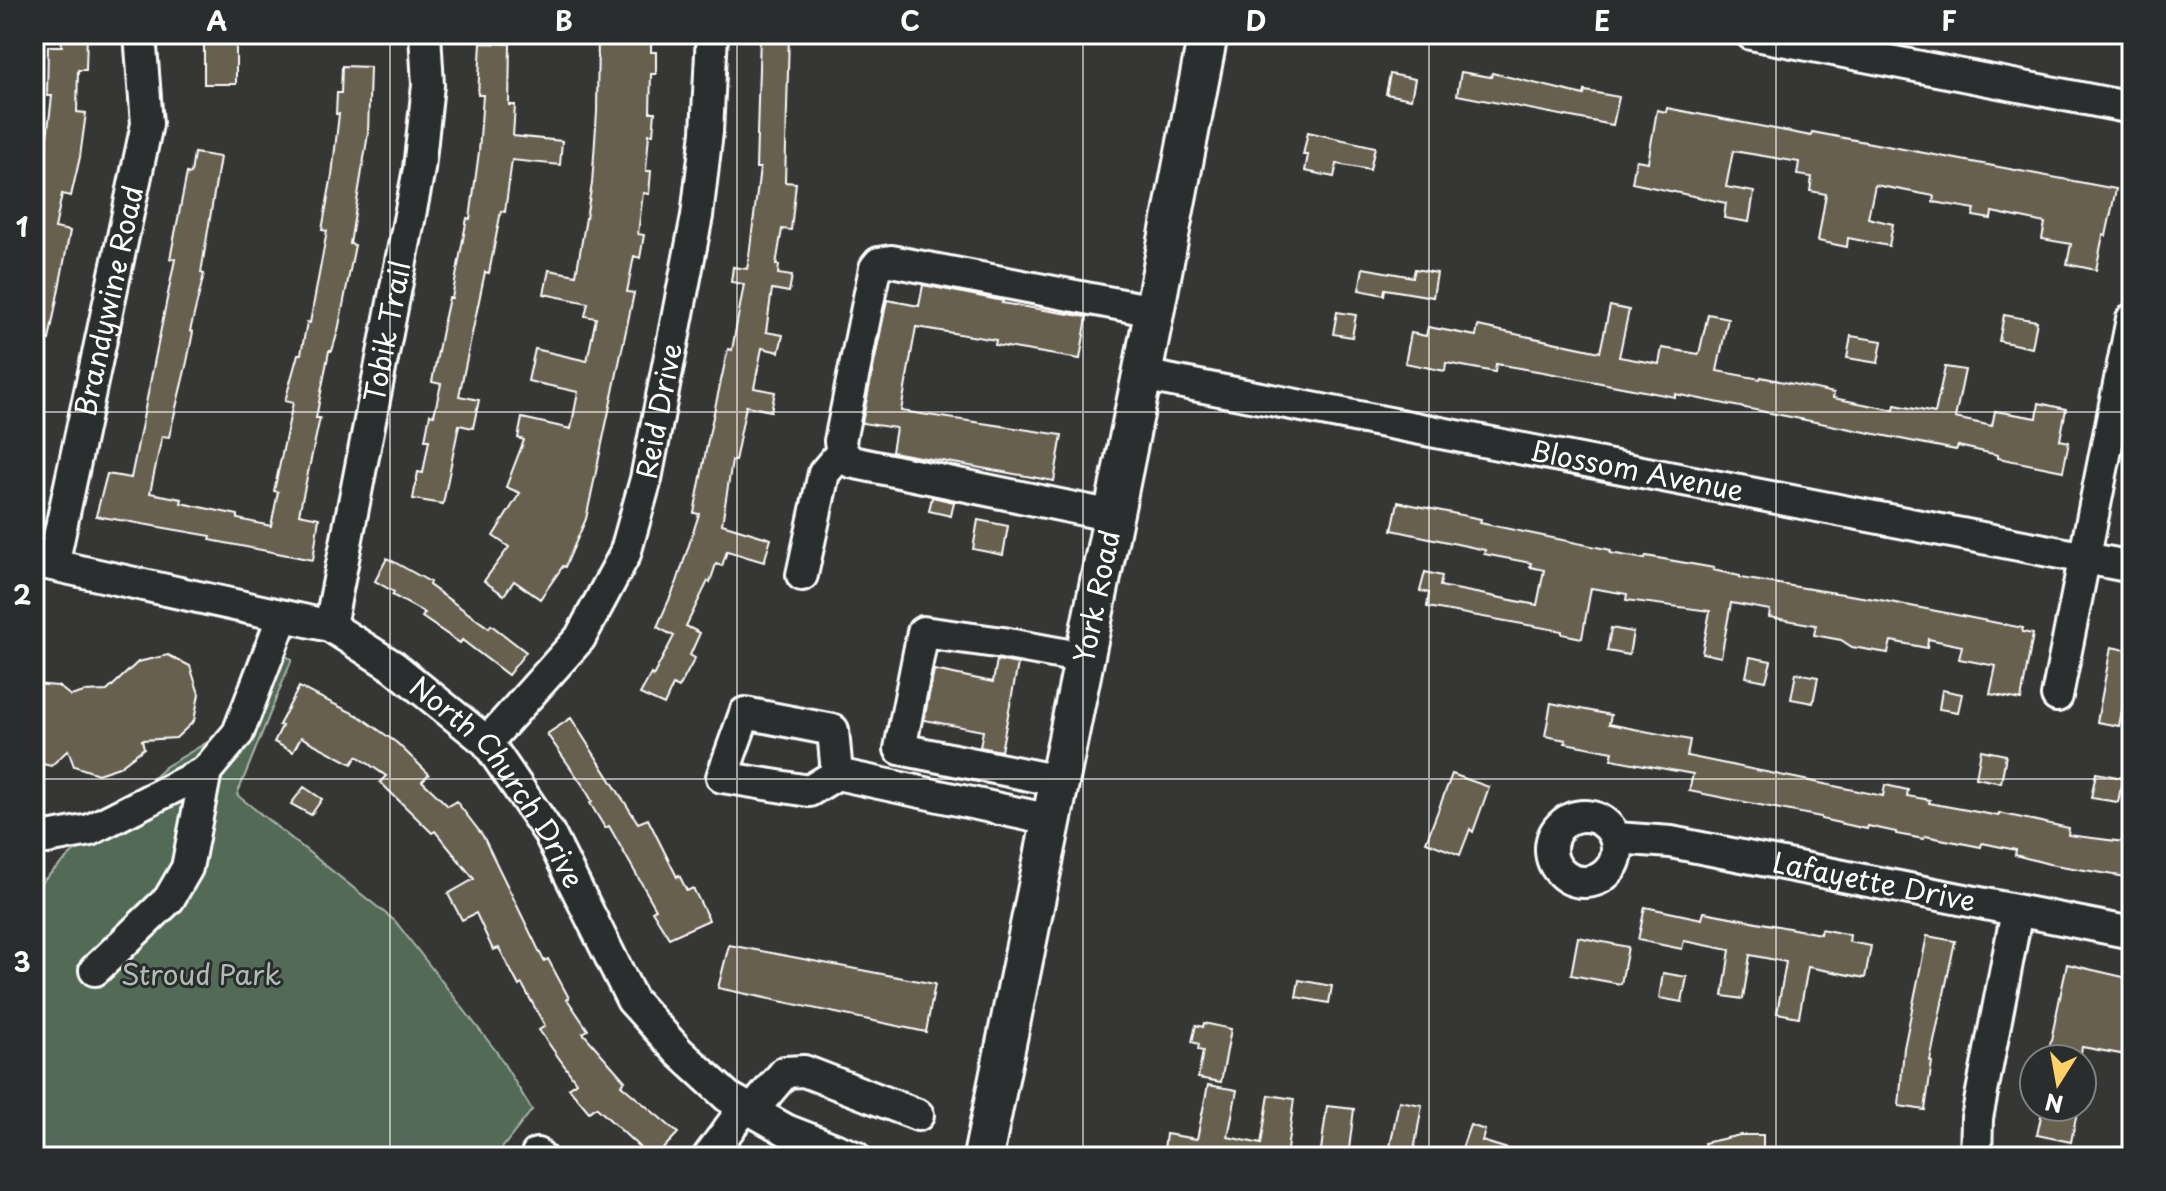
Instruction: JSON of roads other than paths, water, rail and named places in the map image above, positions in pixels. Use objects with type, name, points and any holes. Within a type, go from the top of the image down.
[{"type":"main road","name":"York Road","points":[[983,1157],[1208,34]]},
{"type":"street","name":"Brandywine Road","points":[[44,563],[147,124],[140,34]]},
{"type":"street","name":"Tobik Trail","points":[[330,626],[419,169],[428,85],[425,34]]},
{"type":"street","name":"Reid Drive","points":[[487,742],[580,638],[625,554],[646,479],[697,216],[707,132],[712,34]]},
{"type":"street","points":[[1751,34],[2132,108]]},
{"type":"street","points":[[1113,516],[851,462],[842,452],[840,441],[875,268],[879,263],[891,261],[1154,311]]},
{"type":"street","points":[[2057,696],[2132,319]]},
{"type":"street","name":"Blossom Avenue","points":[[1142,375],[2132,567]]},
{"type":"street","points":[[802,575],[824,473],[842,452]]},
{"type":"street","name":"North Church Drive","points":[[44,563],[330,626],[394,667],[487,742],[549,833],[632,1000],[679,1052],[728,1097],[748,1109],[786,1130],[855,1157]]},
{"type":"street","points":[[47,838],[90,830],[206,771],[238,733],[283,616]]},
{"type":"street","points":[[1059,781],[900,749],[923,632],[1084,658]]},
{"type":"street","points":[[95,970],[169,899],[187,868],[206,771]]},
{"type":"street","points":[[837,774],[1051,820]]},
{"type":"street","name":"Lafayette Drive","points":[[1616,838],[1671,842],[2132,933]]},
{"type":"street","points":[[1976,1157],[1977,1118],[2017,911]]},
{"type":"street","points":[[708,1157],[748,1109],[785,1072],[804,1071],[918,1115]]},
{"type":"park label","name":"Stroud Park","points":[[201,975]]}]
